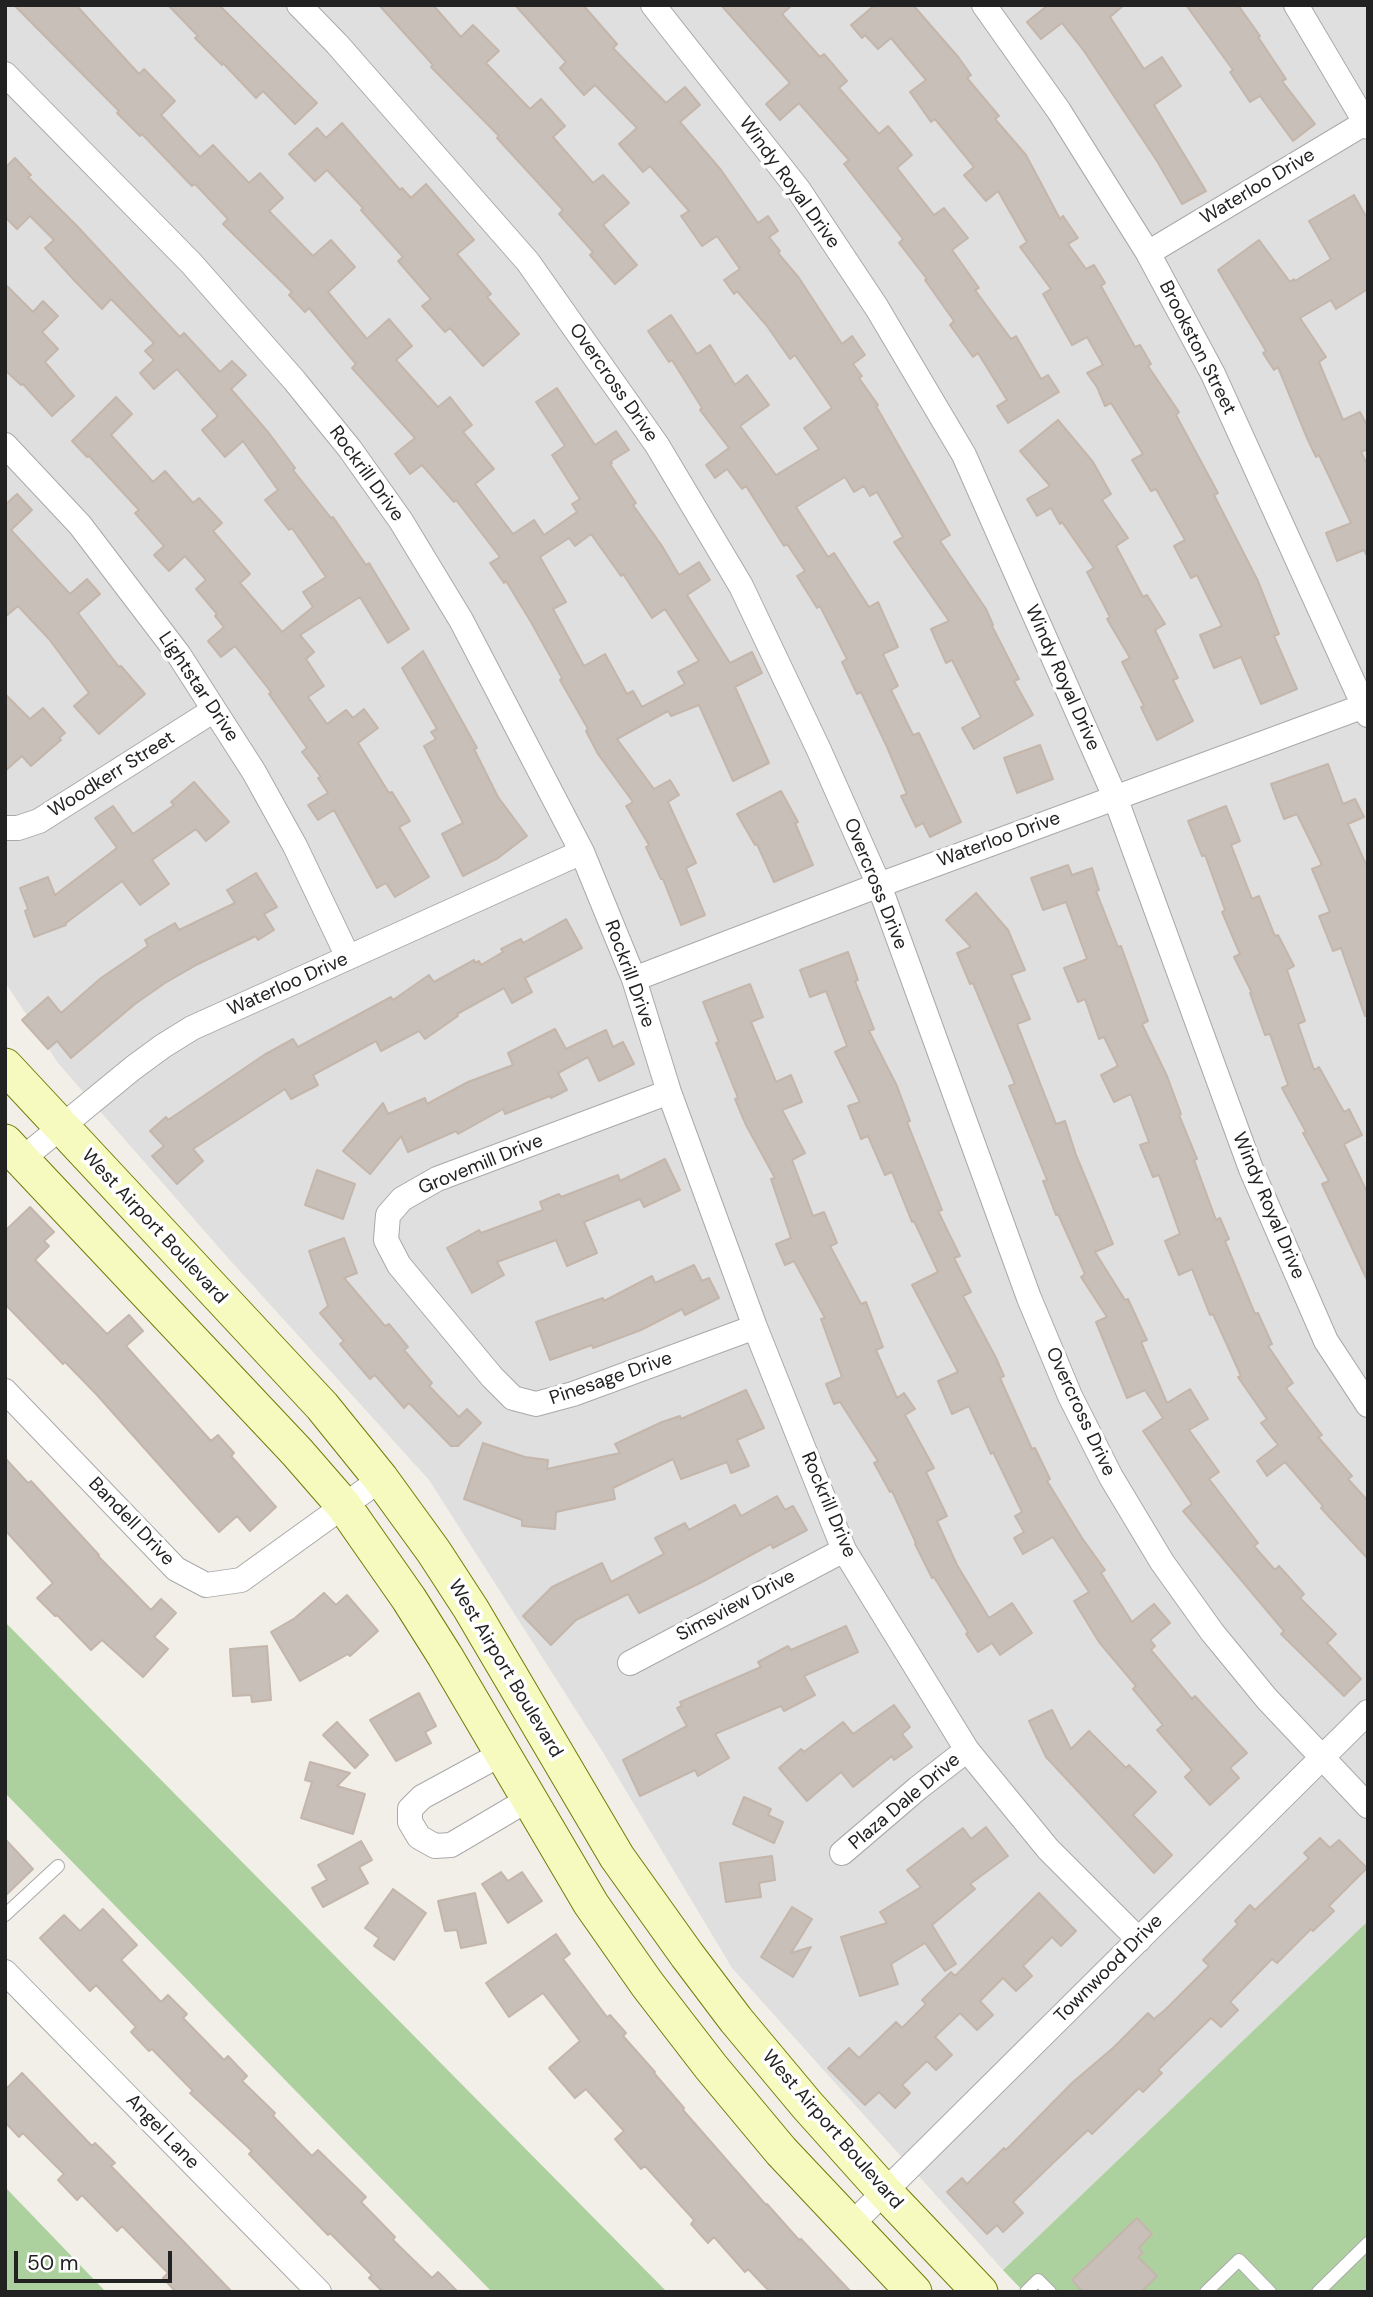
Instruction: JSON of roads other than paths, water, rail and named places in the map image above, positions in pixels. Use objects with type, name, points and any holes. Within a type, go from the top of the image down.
[{"type":"main road","name":"West Airport Boulevard","points":[[5,1066],[322,1406],[381,1479],[471,1609],[617,1857],[687,1955],[789,2084],[884,2191],[980,2292]]},
{"type":"main road","points":[[13,1151],[297,1452],[344,1506],[423,1621],[591,1904],[647,1984],[781,2151],[914,2292]]},
{"type":"main road","points":[[503,1753],[521,1750],[535,1759],[636,1925],[687,1955]]},
{"type":"street","name":"Overcross Drive","points":[[299,5],[337,44],[528,262],[657,444],[741,586],[879,884],[1029,1297],[1070,1396],[1111,1477],[1162,1562],[1212,1632],[1267,1699],[1368,1806]]},
{"type":"street","name":"Windy Royal Drive","points":[[653,5],[798,189],[877,308],[964,455],[1115,797],[1251,1169],[1326,1341],[1368,1405]]},
{"type":"street","name":"Brookston Street","points":[[984,5],[1059,111],[1148,253],[1213,374],[1366,710]]},
{"type":"street","points":[[1296,5],[1367,124]]},
{"type":"street","name":"Rockrill Drive","points":[[5,74],[191,263],[294,380],[350,449],[401,521],[461,620],[582,852],[634,979],[669,1092],[755,1327],[844,1550],[967,1750],[1048,1849],[1139,1940]]},
{"type":"street","name":"Waterloo Drive","points":[[1148,253],[1367,124]]},
{"type":"street","name":"Lightstar Drive","points":[[5,445],[80,525],[179,654],[254,772],[295,846],[348,957]]},
{"type":"street","name":"Woodkerr Street","points":[[5,828],[18,828],[39,821],[214,710]]},
{"type":"street","name":"Waterloo Drive","points":[[634,979],[879,884],[1115,797],[1366,710]]},
{"type":"street","name":"Waterloo Drive","points":[[13,1151],[61,1128],[133,1068],[192,1028],[582,852]]},
{"type":"street","name":"Grovemill Drive","points":[[453,1329],[400,1265],[386,1240],[388,1215],[402,1199],[438,1180],[669,1092]]},
{"type":"street","name":"Pinesage Drive","points":[[453,1329],[513,1398],[536,1404],[573,1394],[755,1327]]},
{"type":"street","name":"Bandell Drive","points":[[5,1391],[176,1569],[206,1585],[241,1580],[381,1479]]},
{"type":"street","name":"Simsview Drive","points":[[630,1662],[844,1550]]},
{"type":"street","name":"Townwood Drive","points":[[850,2226],[1368,1712]]},
{"type":"street","name":"Plaza Dale Drive","points":[[842,1853],[967,1750]]},
{"type":"street","points":[[503,1753],[422,1797],[410,1810],[410,1822],[419,1837],[435,1846],[451,1845],[530,1799]]},
{"type":"street","name":"Angel Lane","points":[[5,1972],[319,2292]]},
{"type":"lane","points":[[5,1915],[58,1867]]},
{"type":"lane","points":[[1318,2292],[1368,2243]]},
{"type":"lane","points":[[1207,2291],[1239,2260],[1270,2292]]},
{"type":"lane","points":[[1026,2292],[1038,2280],[1050,2292]]}]
